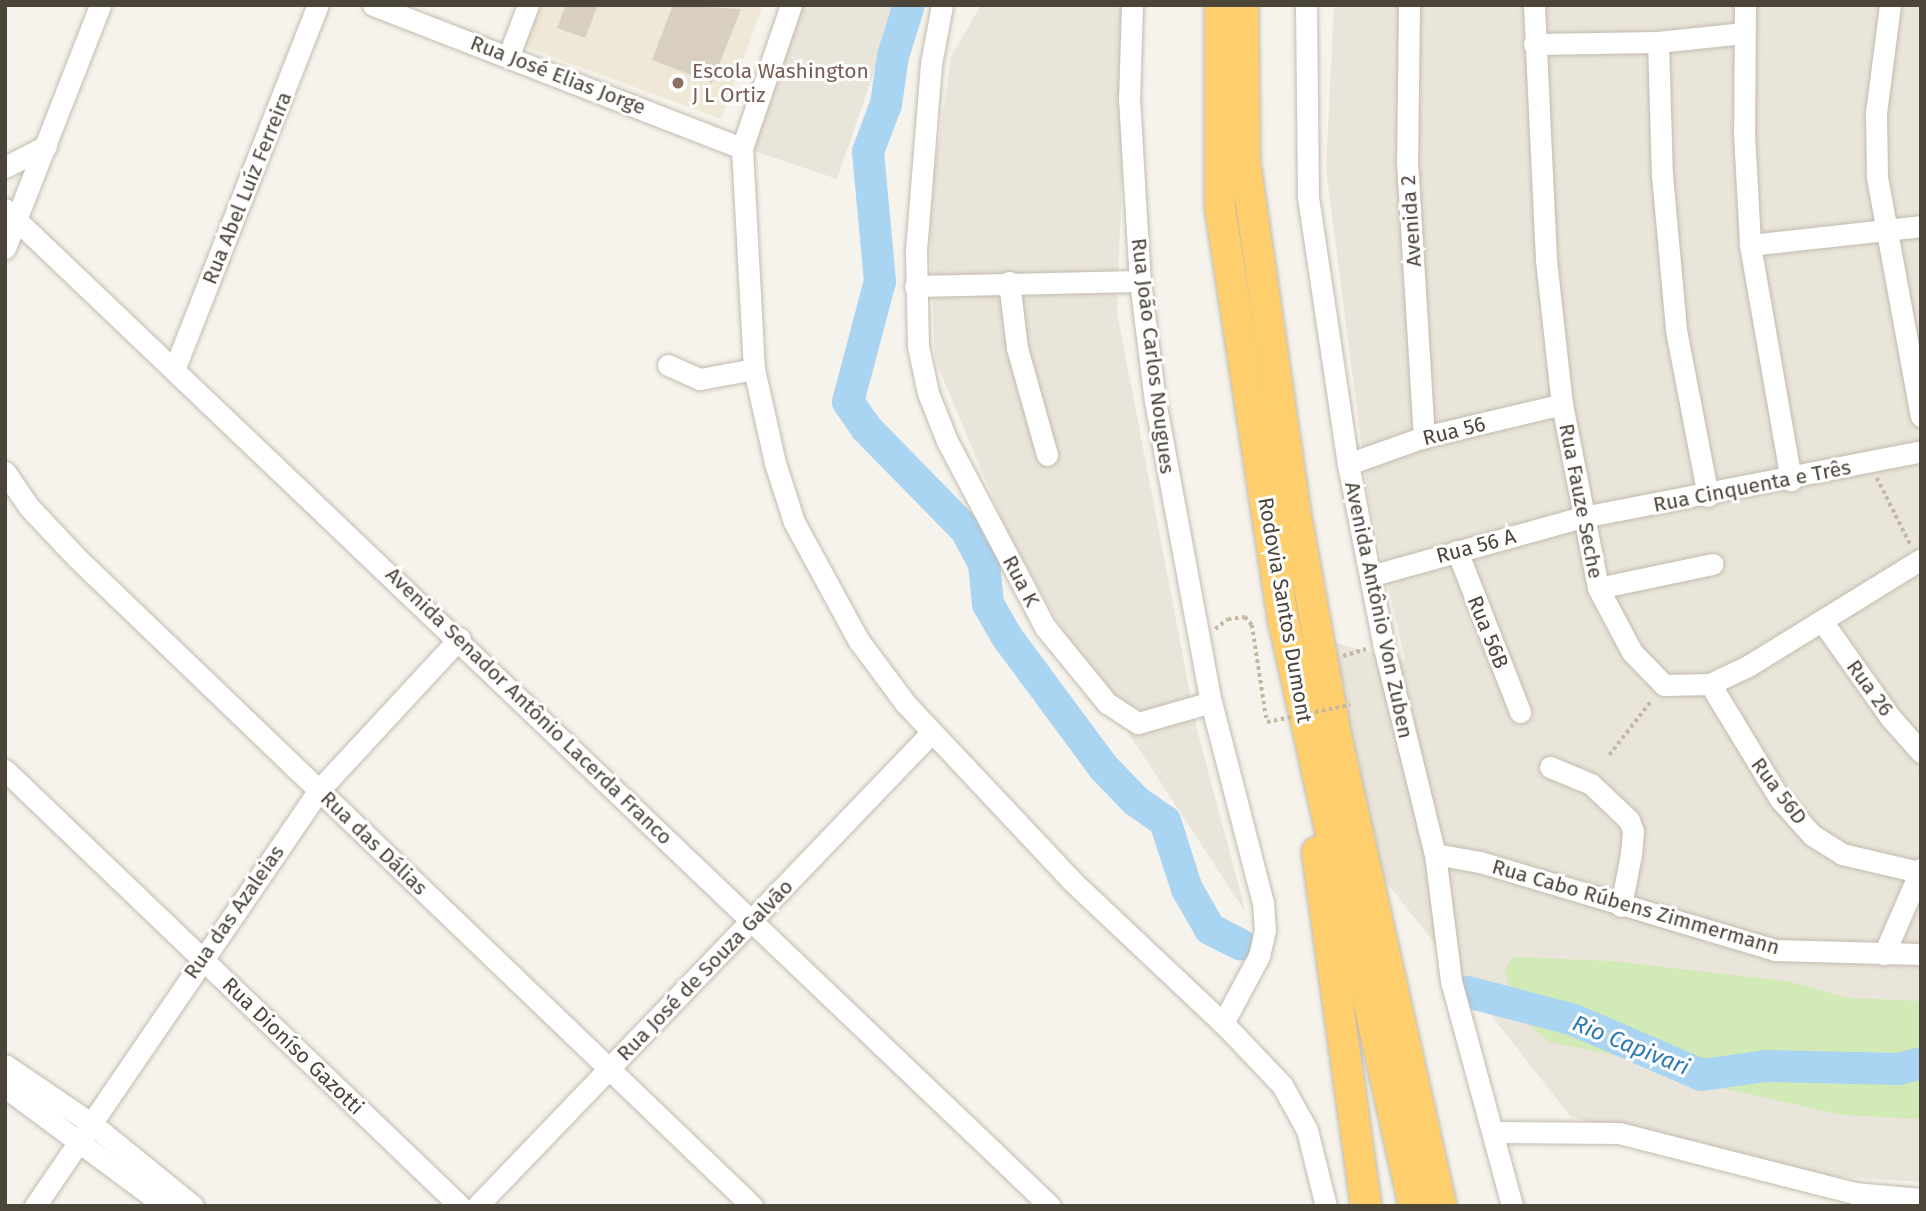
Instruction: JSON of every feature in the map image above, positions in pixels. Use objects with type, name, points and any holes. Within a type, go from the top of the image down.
[{"type":"highway","name":"Rodovia Santos Dumont","points":[[1220,5],[1220,207],[1284,623],[1414,1206]]},
{"type":"highway","name":"Rodovia Santos Dumont","points":[[1243,5],[1245,162],[1266,331],[1335,730],[1441,1206]]},
{"type":"highway","points":[[1308,740],[1323,916],[1366,1206]]},
{"type":"highway","points":[[1397,1018],[1444,1142],[1460,1206]]},
{"type":"street","points":[[5,248],[10,214],[46,146],[100,5]]},
{"type":"street","name":"Rua Abel Luíz Ferreira","points":[[174,370],[318,5]]},
{"type":"street","name":"Rua José Elias Jorge","points":[[373,5],[509,55],[742,148]]},
{"type":"street","points":[[509,55],[528,5]]},
{"type":"street","points":[[791,5],[742,148],[754,369],[775,463],[794,522],[819,574],[859,641],[931,733],[1071,880],[1223,1023],[1282,1086],[1307,1130],[1326,1206]]},
{"type":"street","name":"Rua K","points":[[942,5],[931,64],[915,286],[918,346],[928,393],[947,442],[1045,627],[1107,703],[1126,719],[1154,722],[1211,702]]},
{"type":"street","name":"Rua João Carlos Nougues","points":[[1132,5],[1129,98],[1140,281],[1155,401],[1211,702]]},
{"type":"street","name":"Avenida Antônio Von Zuben","points":[[1306,5],[1308,197],[1348,464],[1383,643],[1435,854],[1451,981],[1495,1132],[1512,1206]]},
{"type":"street","name":"Avenida 2","points":[[1409,5],[1407,161],[1424,437]]},
{"type":"street","name":"Rua Fauze Seche","points":[[1534,5],[1546,260],[1562,404],[1583,517],[1598,588],[1632,652],[1664,684]]},
{"type":"street","points":[[1745,5],[1750,245],[1791,480]]},
{"type":"street","points":[[1891,5],[1876,113],[1880,205],[1888,231],[1921,416]]},
{"type":"street","points":[[1534,44],[1658,42],[1744,33]]},
{"type":"street","points":[[1658,42],[1662,175],[1676,330],[1708,496]]},
{"type":"street","points":[[5,167],[46,146]]},
{"type":"street","name":"Avenida Senador Antônio Lacerda Franco","points":[[10,214],[460,638],[1050,1206]]},
{"type":"street","points":[[1750,245],[1921,226]]},
{"type":"street","points":[[915,286],[1140,281]]},
{"type":"street","points":[[1009,282],[1017,348],[1047,455]]},
{"type":"street","points":[[668,365],[700,379],[754,369]]},
{"type":"street","name":"Rua 56","points":[[1348,464],[1424,437],[1562,404]]},
{"type":"street","name":"Rua Cinquenta e Três","points":[[1583,517],[1791,480],[1921,451]]},
{"type":"street","name":"Rua das Dálias","points":[[5,472],[77,558],[751,1206]]},
{"type":"street","name":"Rua 56 A","points":[[1370,576],[1583,517]]},
{"type":"street","name":"Rua 56B","points":[[1457,551],[1520,712]]},
{"type":"street","points":[[1664,684],[1710,684],[1822,621],[1920,559]]},
{"type":"street","points":[[1598,588],[1713,564]]},
{"type":"street","name":"Rua 26","points":[[1822,621],[1890,717],[1921,752]]},
{"type":"street","name":"Rua das Azaleias","points":[[35,1206],[201,957],[319,790],[460,638]]},
{"type":"street","name":"Rua 56D","points":[[1710,684],[1780,799],[1812,835],[1842,854],[1920,871]]},
{"type":"street","points":[[1211,702],[1263,903],[1265,930],[1259,956],[1223,1023]]},
{"type":"street","name":"Rua José de Souza Galvão","points":[[477,1206],[608,1068],[754,922],[931,733]]},
{"type":"street","points":[[1550,767],[1591,784],[1629,820],[1633,831],[1631,854],[1621,906]]},
{"type":"street","name":"Rua Dioníso Gazotti","points":[[5,770],[460,1206]]},
{"type":"street","name":"Rua Cabo Rúbens Zimmermann","points":[[1435,854],[1480,862],[1775,950],[1921,954]]},
{"type":"street","points":[[1884,954],[1920,871]]},
{"type":"street","points":[[5,1065],[86,1132],[165,1206]]},
{"type":"street","points":[[5,1087],[86,1132],[193,1206]]},
{"type":"street","points":[[1495,1132],[1619,1133],[1854,1193],[1921,1199]]},
{"type":"path","points":[[1870,464],[1920,559]]},
{"type":"path","points":[[1199,641],[1228,619],[1245,617],[1252,625],[1267,722],[1350,705],[1348,693]]},
{"type":"path","points":[[1344,668],[1342,656],[1383,643]]},
{"type":"path","points":[[1609,755],[1664,684]]},
{"type":"shaded area","name":"Escola Washington J L Ortiz","points":[[539,5],[763,5],[721,119],[523,46]]},
{"type":"shaded area","points":[[801,5],[903,5],[885,40],[837,179],[752,150]]},
{"type":"shaded area","points":[[981,5],[1128,5],[1117,312],[1197,730],[1246,913],[1071,645],[1006,529],[935,359],[930,238],[934,173],[951,57]]},
{"type":"shaded area","points":[[1334,5],[1921,5],[1921,1182],[1824,1176],[1571,1117],[1362,851],[1319,639],[1405,661],[1368,495],[1326,169]]},
{"type":"green space","points":[[1513,957],[1612,961],[1792,982],[1848,998],[1921,1001],[1921,1119],[1842,1115],[1660,1074],[1637,1060],[1549,1042],[1525,1021],[1511,996],[1505,970]]},
{"type":"building","points":[[566,5],[598,5],[585,38],[557,28]]},
{"type":"building","points":[[673,5],[741,9],[712,83],[652,60]]},
{"type":"waterway","points":[[909,5],[893,56],[886,104],[868,152],[880,281],[848,402],[866,428],[966,530],[984,564],[988,604],[1007,637],[1104,768],[1136,801],[1165,821],[1187,889],[1210,929],[1240,944]]},
{"type":"waterway","name":"Rio Capivari","points":[[1468,992],[1574,1020],[1702,1075],[1765,1066],[1899,1069],[1921,1063]]},
{"type":"place","name":"Escola Washington J L Ortiz","points":[[678,83]]}]
